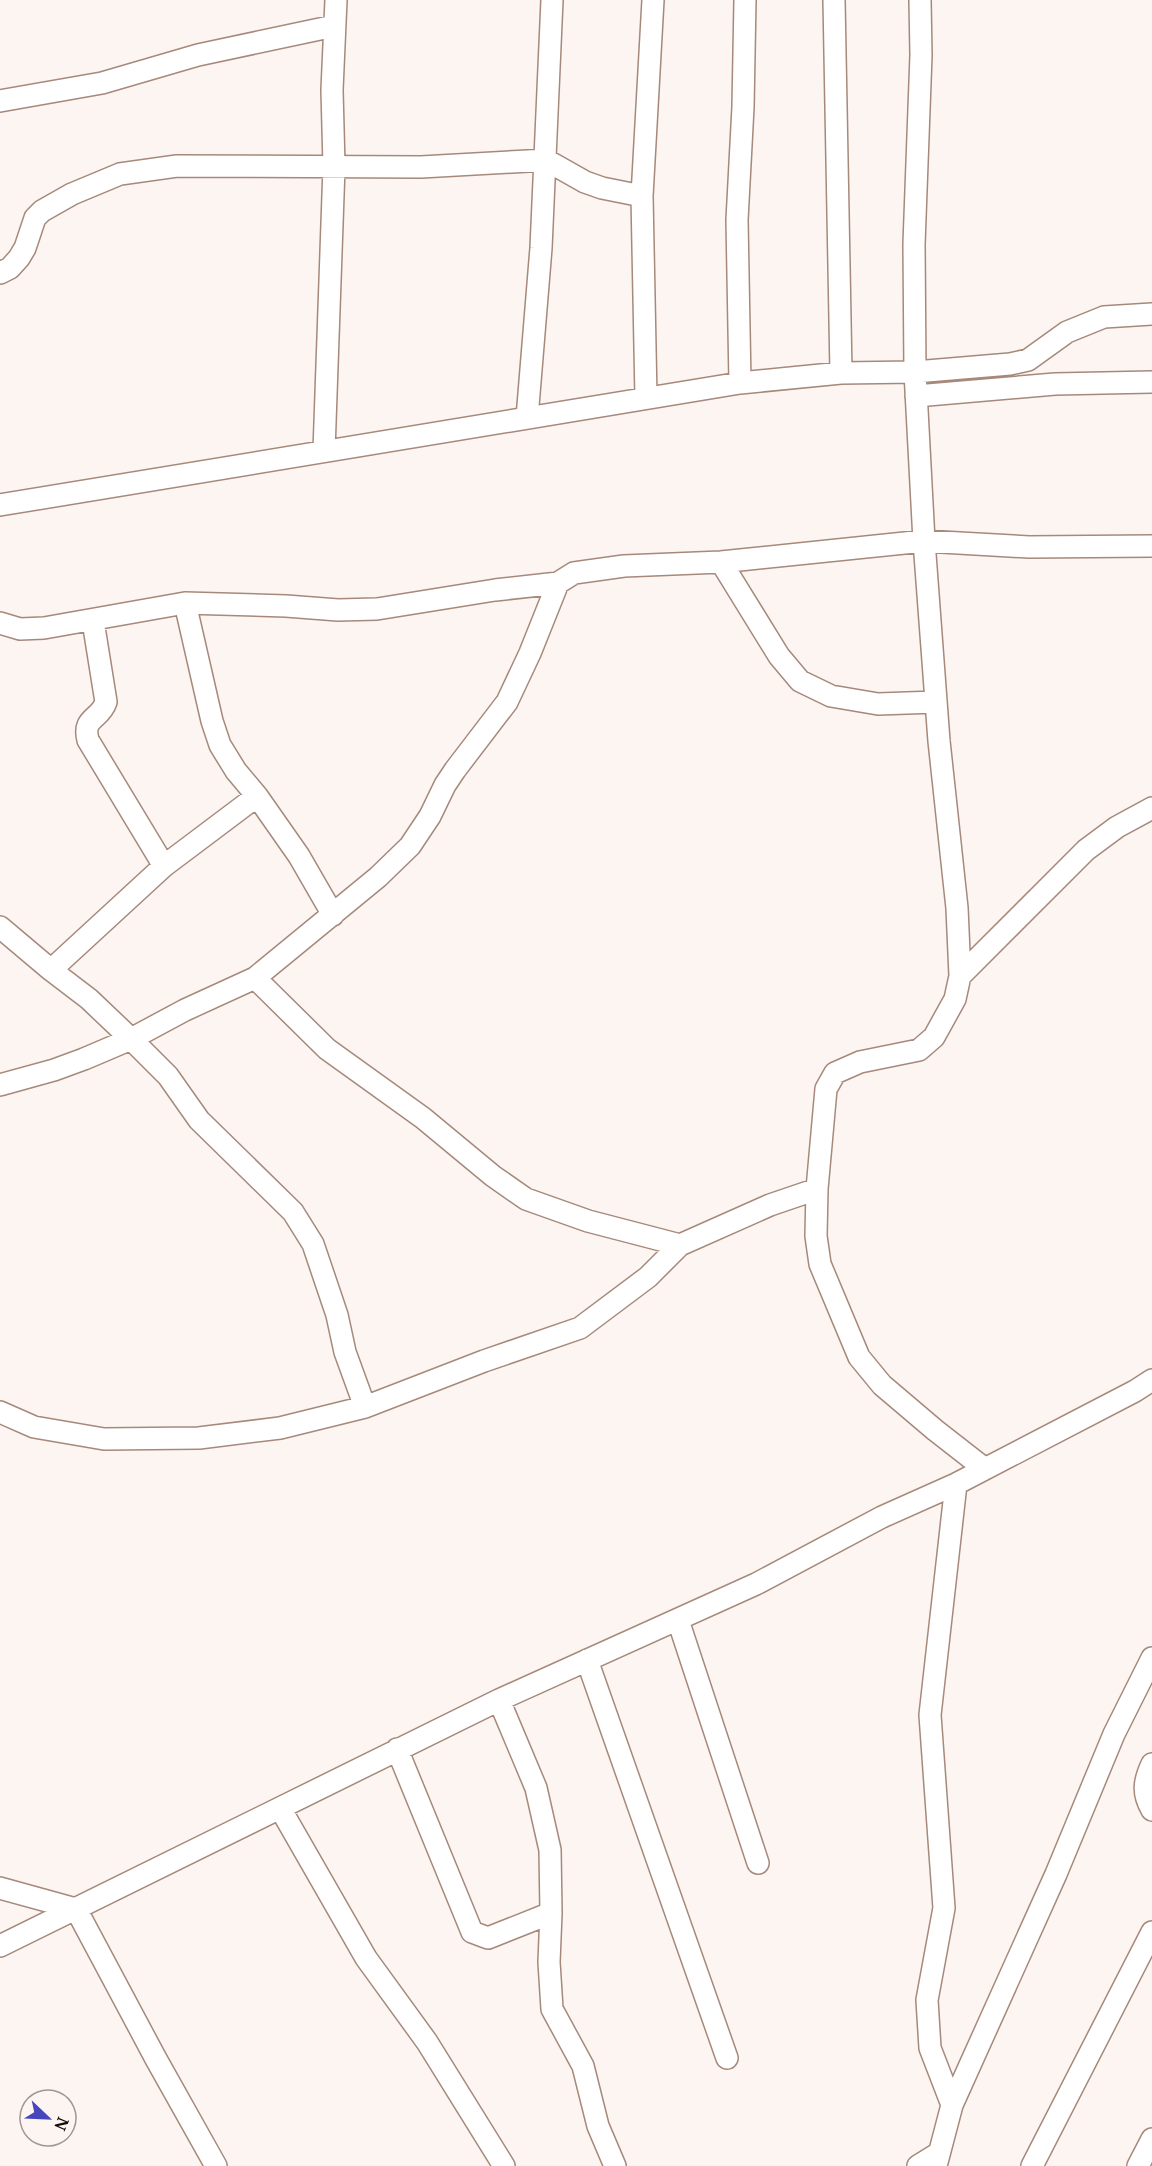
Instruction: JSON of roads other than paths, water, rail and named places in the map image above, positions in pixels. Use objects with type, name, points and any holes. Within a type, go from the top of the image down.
[{"type":"street","points":[[324,451],[336,0]]},
{"type":"street","points":[[527,418],[541,248],[552,0]]},
{"type":"street","points":[[646,398],[642,196],[654,0]]},
{"type":"street","points":[[740,383],[737,220],[743,107],[745,0]]},
{"type":"street","points":[[834,0],[841,373]]},
{"type":"street","points":[[920,0],[921,55],[914,244],[915,372],[924,541],[936,702],[957,908],[960,976],[955,999],[934,1037],[919,1050],[860,1062],[836,1073],[826,1089],[816,1236],[820,1264],[859,1357],[882,1385],[934,1430],[985,1469]]},
{"type":"street","points":[[0,101],[102,83],[198,55],[334,26]]},
{"type":"street","points":[[0,273],[19,258],[25,248],[35,218],[42,211],[72,194],[120,174],[177,166],[421,167],[546,160],[593,185],[642,196]]},
{"type":"street","points":[[0,505],[740,383],[841,373],[915,372],[1010,364],[1028,360],[1067,332],[1104,317],[1152,314]]},
{"type":"street","points":[[916,396],[1055,384],[1152,382]]},
{"type":"street","points":[[0,623],[20,629],[44,628],[185,603],[338,610],[377,609],[495,590],[558,583],[574,573],[624,566],[721,562],[924,541],[1029,547],[1152,546]]},
{"type":"street","points":[[721,562],[779,657],[800,681],[831,696],[878,704],[936,702]]},
{"type":"street","points":[[0,1085],[54,1071],[131,1039],[185,1010],[255,978],[378,877],[410,846],[430,816],[450,777],[507,702],[530,653],[558,583]]},
{"type":"street","points":[[185,603],[212,721],[220,746],[299,856],[333,915]]},
{"type":"street","points":[[93,621],[106,702],[103,710],[88,722],[85,731],[88,740],[164,866]]},
{"type":"street","points":[[51,970],[164,866],[257,796]]},
{"type":"street","points":[[960,976],[1086,850],[1117,827],[1152,808]]},
{"type":"street","points":[[0,927],[89,999],[131,1039],[168,1076],[199,1120],[293,1212],[313,1244],[337,1315],[345,1352],[365,1407]]},
{"type":"street","points":[[255,978],[327,1049],[423,1118],[526,1199],[588,1221],[680,1245]]},
{"type":"street","points":[[0,1412],[34,1427],[104,1439],[198,1438],[280,1428],[365,1407],[484,1361],[580,1328],[648,1277],[680,1245],[770,1205],[818,1190]]},
{"type":"street","points":[[0,1946],[499,1700],[756,1584],[882,1517],[956,1484],[1152,1380]]},
{"type":"street","points":[[951,2105],[930,2048],[927,2000],[944,1908],[930,1715],[956,1484]]},
{"type":"street","points":[[678,1620],[758,1863]]},
{"type":"street","points":[[918,2166],[938,2159],[951,2105],[1056,1874],[1114,1734],[1152,1658]]},
{"type":"street","points":[[587,1660],[727,2058]]},
{"type":"street","points":[[499,1700],[536,1788],[550,1850],[549,1962],[552,2009],[583,2066],[598,2127],[615,2166]]},
{"type":"street","points":[[397,1749],[472,1932],[488,1938],[551,1913]]},
{"type":"street","points":[[1152,1764],[1145,1779],[1144,1793],[1152,1810]]},
{"type":"street","points":[[280,1808],[366,1958],[427,2042],[504,2166]]},
{"type":"street","points":[[0,1888],[76,1910],[216,2166]]},
{"type":"street","points":[[1032,2166],[1152,1932]]},
{"type":"street","points":[[1138,2166],[1152,2139]]}]
